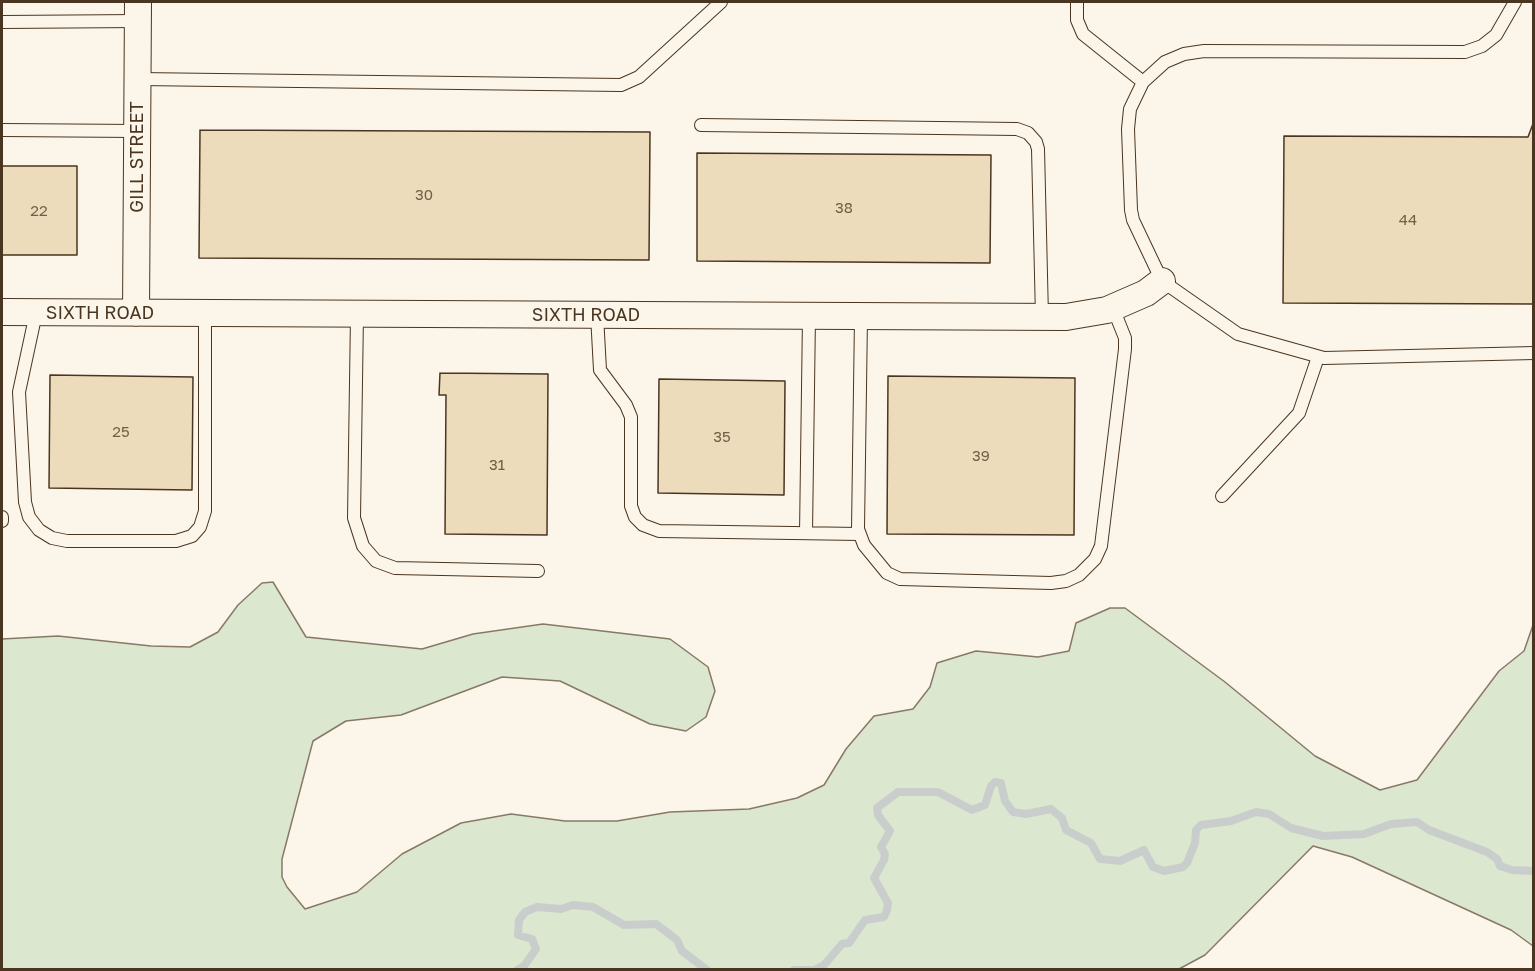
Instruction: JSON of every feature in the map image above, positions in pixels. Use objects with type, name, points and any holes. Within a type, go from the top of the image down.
[{"type":"street","name":"GILL STREET","points":[[136,313],[138,11]]},
{"type":"street","name":"SIXTH ROAD","points":[[2,312],[1042,317],[1089,315],[1113,308],[1146,292],[1162,281]]},
{"type":"lane","points":[[138,79],[621,85],[639,76],[721,2]]},
{"type":"lane","points":[[1077,2],[1077,20],[1083,34],[1143,82]]},
{"type":"lane","points":[[1515,2],[1496,35],[1482,46],[1465,52],[1194,52],[1165,62],[1143,82],[1133,99],[1128,119],[1131,214],[1162,281],[1238,334],[1318,357],[1533,353]]},
{"type":"lane","points":[[2,22],[138,11]]},
{"type":"lane","points":[[701,125],[1017,129],[1028,133],[1036,142],[1038,150],[1042,317]]},
{"type":"lane","points":[[2,130],[137,131]]},
{"type":"lane","points":[[861,316],[858,534],[864,545],[887,573],[903,579],[1058,582],[1073,579],[1086,570],[1095,560],[1102,539],[1125,349],[1125,338],[1113,308]]},
{"type":"lane","points":[[36,313],[18,402],[25,502],[33,524],[52,538],[68,541],[176,541],[197,532],[205,511],[205,313]]},
{"type":"lane","points":[[357,314],[354,518],[363,546],[376,561],[404,569],[538,571]]},
{"type":"lane","points":[[597,315],[600,370],[626,405],[631,417],[630,501],[632,512],[638,521],[659,531],[858,534]]},
{"type":"lane","points":[[806,533],[808,316]]},
{"type":"lane","points":[[1222,496],[1299,413],[1318,357]]},
{"type":"green space","points":[[273,582],[306,637],[422,649],[473,634],[543,624],[670,639],[708,667],[715,691],[706,717],[686,731],[650,724],[560,681],[502,677],[401,715],[346,721],[313,741],[282,859],[282,877],[305,909],[357,892],[402,854],[461,823],[511,814],[565,821],[617,821],[670,812],[749,809],[797,798],[824,785],[846,749],[874,716],[913,709],[930,687],[937,663],[976,651],[1038,657],[1069,651],[1076,623],[1110,608],[1125,608],[1225,682],[1315,756],[1380,790],[1417,780],[1499,671],[1524,651],[1533,625],[1533,946],[1511,930],[1352,857],[1313,846],[1205,955],[1179,969],[2,969],[2,639],[58,636],[151,646],[190,647],[218,632],[238,605],[262,583]]},
{"type":"building","points":[[1534,121],[1534,304],[1283,303],[1284,136],[1528,137]]},
{"type":"building","points":[[200,130],[650,132],[649,260],[199,258]]},
{"type":"building","points":[[697,153],[991,155],[990,263],[697,261]]},
{"type":"building","points":[[2,166],[77,166],[77,255],[2,255]]},
{"type":"building","points":[[440,373],[548,374],[547,535],[445,534],[446,395],[439,395]]},
{"type":"building","points":[[50,375],[193,377],[192,490],[49,488]]},
{"type":"building","points":[[888,376],[1075,378],[1074,535],[887,534]]},
{"type":"building","points":[[659,379],[785,381],[784,495],[658,493]]},
{"type":"waterway","points":[[814,970],[824,965],[842,944],[849,943],[865,920],[884,917],[888,903],[874,878],[884,860],[885,854],[881,847],[890,831],[878,815],[877,808],[898,792],[938,792],[972,810],[985,805],[991,786],[995,782],[1001,783],[1005,801],[1013,812],[1026,814],[1051,809],[1062,818],[1066,830],[1091,843],[1100,859],[1120,861],[1144,850],[1153,867],[1164,871],[1183,867],[1187,863],[1195,843],[1196,830],[1201,825],[1231,821],[1256,812],[1269,814],[1291,828],[1323,836],[1364,834],[1391,824],[1417,822],[1429,830],[1487,852],[1497,859],[1500,866],[1512,870],[1534,871]]},
{"type":"waterway","points":[[517,970],[524,966],[536,949],[532,939],[518,935],[519,920],[525,912],[537,907],[561,909],[573,905],[593,907],[624,925],[656,924],[677,940],[682,951],[707,970]]},
{"type":"waterway","points":[[794,970],[811,970]]}]
